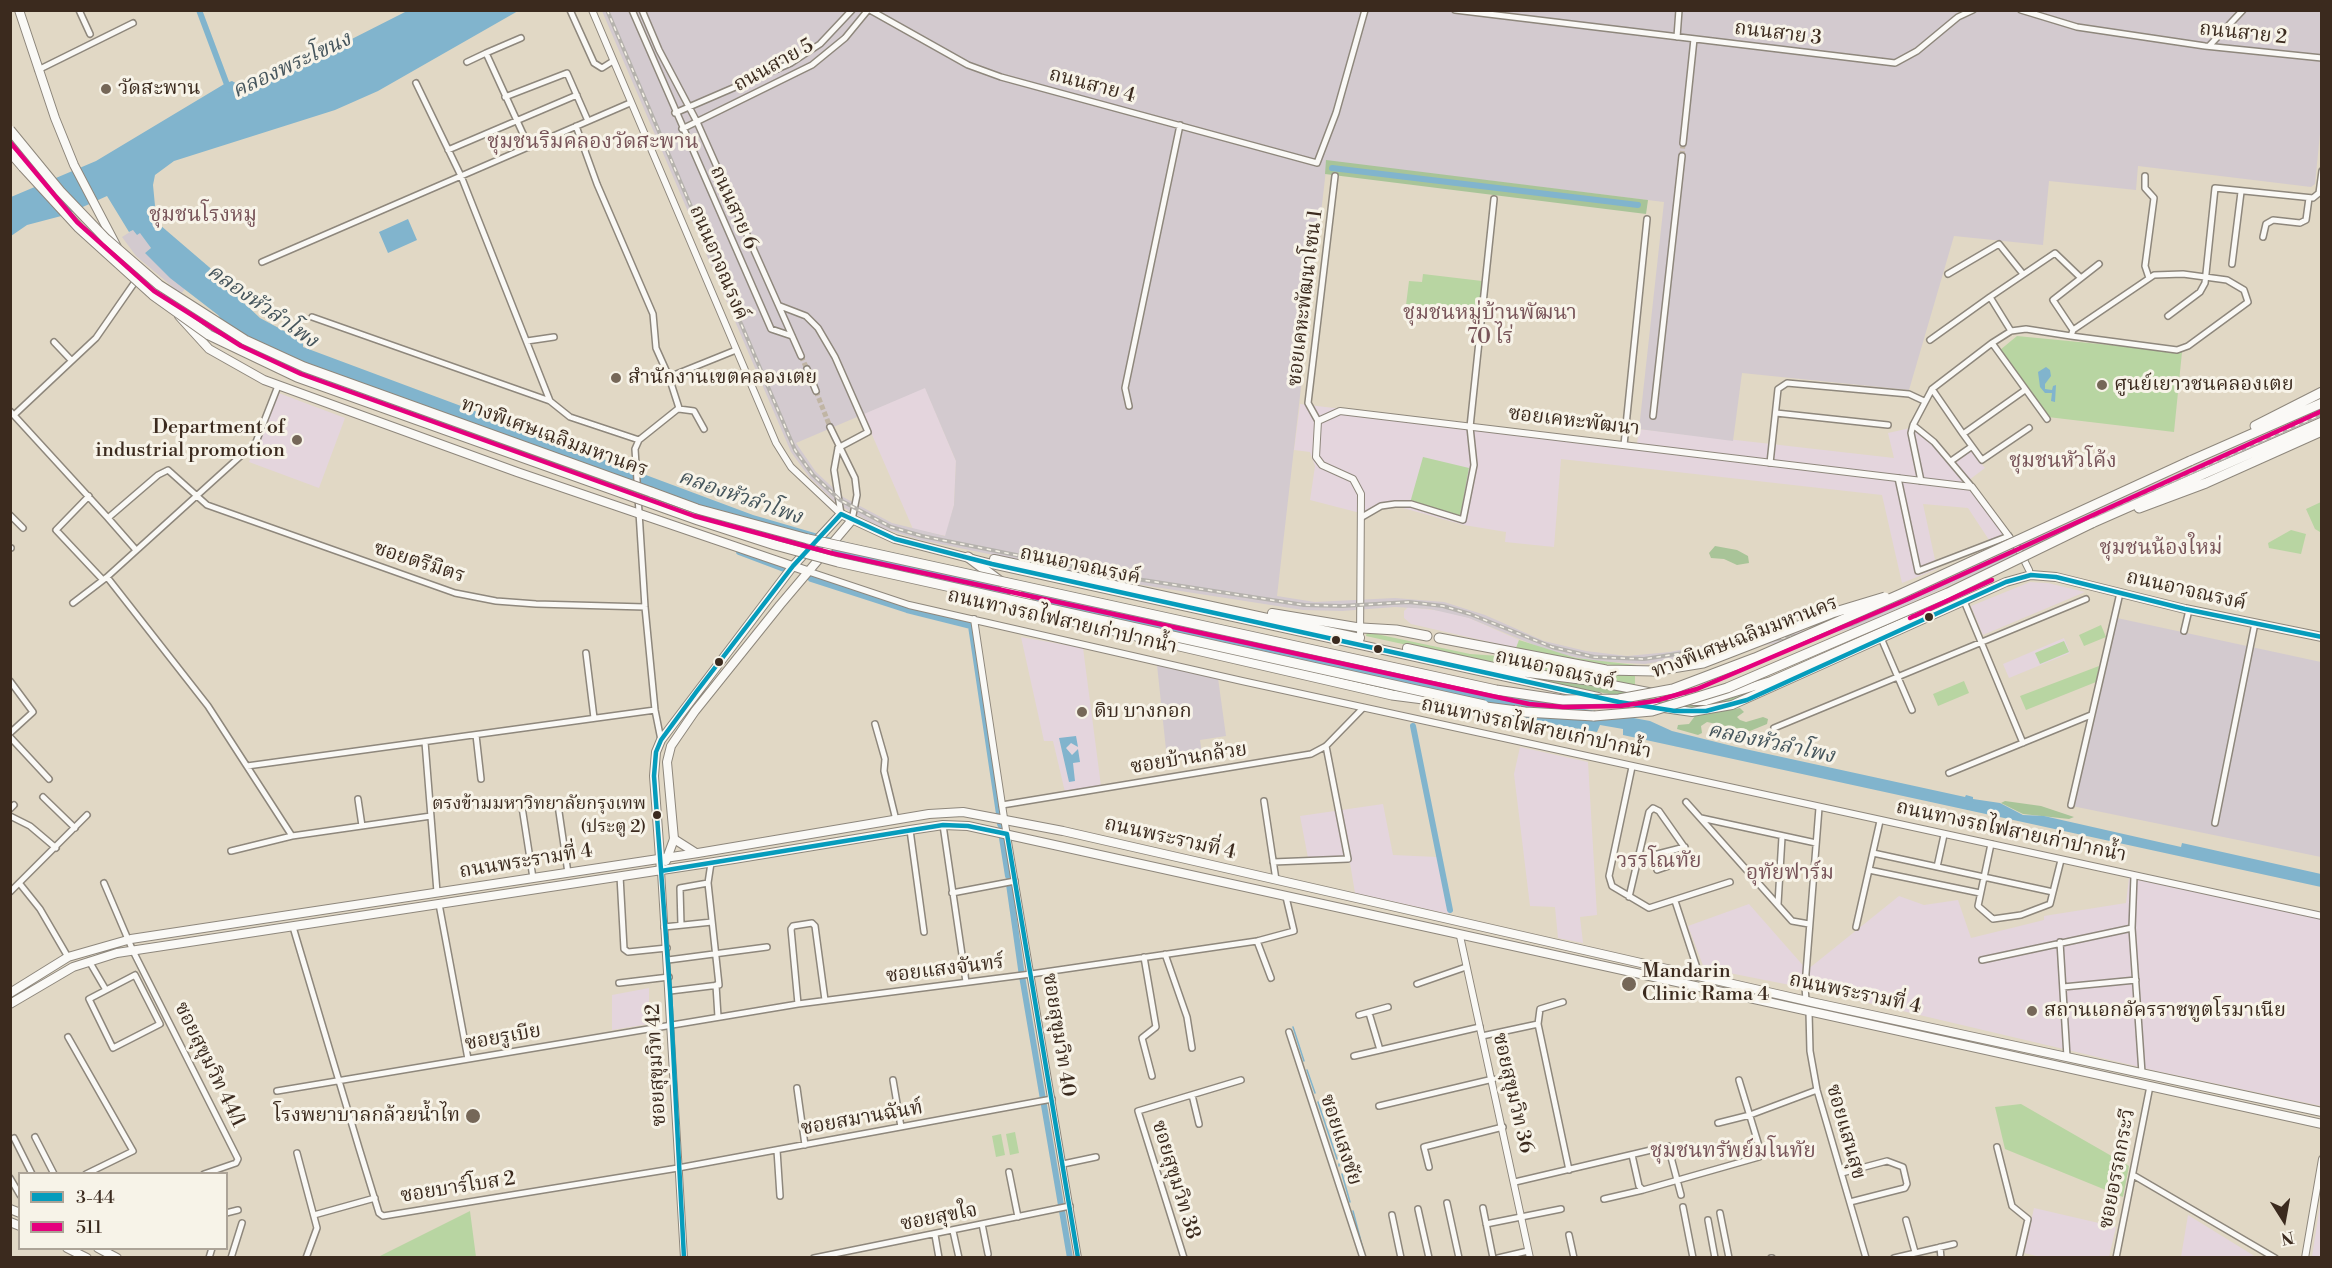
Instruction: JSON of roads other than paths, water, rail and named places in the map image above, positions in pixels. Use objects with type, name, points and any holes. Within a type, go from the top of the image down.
[{"type":"highway","name":"ทางพิเศษเฉลิมมหานคร","points":[[10,130],[60,191],[106,239],[178,298],[245,340],[304,367],[697,509],[832,546],[1496,690],[1563,700],[1619,699],[1673,689],[1755,658],[2322,403]]},
{"type":"highway","name":"ทางพิเศษเฉลิมมหานคร","points":[[10,152],[79,228],[153,295],[209,335],[297,377],[775,545],[850,564],[1484,705],[1525,712],[1594,716],[1644,712],[1683,704],[1727,688],[1948,593],[2091,523],[2322,422]]},
{"type":"highway","points":[[2214,450],[2322,392]]},
{"type":"highway","points":[[2091,523],[2164,500],[2322,431]]},
{"type":"highway","points":[[971,558],[990,575],[1045,615],[1392,694],[1454,704],[1484,705]]},
{"type":"highway","points":[[1439,638],[1588,667],[1654,671],[1703,663],[1861,603],[1903,593]]},
{"type":"highway","points":[[1361,636],[1396,630],[1427,636]]},
{"type":"main road","name":"ถนนทางรถไฟสายเก่าปากน้ำ","points":[[19,10],[38,70],[74,165],[97,211],[115,243],[139,275],[209,349],[278,386],[639,510],[807,572]]},
{"type":"main road","points":[[664,858],[654,776],[656,752],[661,740],[793,566],[841,514]]},
{"type":"main road","name":"ถนนอาจณรงค์","points":[[841,514],[850,522],[895,539],[971,558],[1361,636],[1619,702],[1692,712],[1721,708],[1747,700],[2010,575],[2030,572],[2048,572],[2150,597],[2322,632]]},
{"type":"main road","points":[[661,871],[664,858],[674,839],[667,762],[671,746],[695,711],[850,522]]},
{"type":"main road","name":"ถนนอาจณรงค์","points":[[971,558],[1006,561],[1361,636],[1512,671],[1592,681],[1700,701],[1719,699],[1771,681],[2030,572],[2189,610],[2322,637]]},
{"type":"main road","points":[[661,740],[671,746]]},
{"type":"main road","name":"ถนนพระรามที่ 4","points":[[10,993],[68,957],[128,940],[698,854],[896,820],[963,812],[1004,818],[1806,1001],[2322,1112]]},
{"type":"main road","name":"ถนนพระรามที่ 4","points":[[10,1004],[51,978],[89,961],[133,951],[661,871],[943,825],[968,826],[2322,1124]]},
{"type":"main road","points":[[674,839],[698,854]]},
{"type":"main road","points":[[1276,880],[1286,897]]},
{"type":"main road","points":[[437,892],[439,904]]},
{"type":"main road","points":[[1670,981],[1673,971]]},
{"type":"main road","points":[[2150,1086],[2152,1075]]},
{"type":"main road","points":[[71,1250],[87,1257]]},
{"type":"main road","points":[[102,1250],[117,1257]]},
{"type":"street","points":[[79,10],[90,34]]},
{"type":"street","points":[[570,10],[594,63],[602,68],[613,62]]},
{"type":"street","name":"ถนนอาจณรงค์","points":[[592,10],[783,456],[807,484],[841,514]]},
{"type":"street","name":"ถนนสาย 6","points":[[632,10],[771,329],[792,336]]},
{"type":"street","name":"ถนนสาย 6","points":[[642,10],[659,50],[698,122],[801,356]]},
{"type":"street","name":"ถนนสาย 5","points":[[675,113],[791,63],[820,44],[852,10]]},
{"type":"street","name":"ถนนสาย 5","points":[[682,129],[812,65],[845,38],[869,10]]},
{"type":"street","name":"ถนนสาย 4","points":[[869,10],[980,70],[1317,163],[1336,113],[1365,10]]},
{"type":"street","name":"ถนนสาย 3","points":[[1455,10],[1895,63],[1917,51],[1958,17],[1973,10]]},
{"type":"street","points":[[1677,37],[1679,10]]},
{"type":"street","name":"ถนนสาย 2","points":[[2021,10],[2077,27],[2209,46],[2322,58]]},
{"type":"street","points":[[2209,46],[2243,10]]},
{"type":"street","points":[[38,70],[133,23]]},
{"type":"street","points":[[467,62],[521,38]]},
{"type":"street","points":[[1683,143],[1694,39]]},
{"type":"street","points":[[486,53],[529,147]]},
{"type":"street","points":[[505,98],[567,74],[588,121]]},
{"type":"street","points":[[416,83],[461,176],[550,401]]},
{"type":"street","points":[[448,150],[577,95]]},
{"type":"street","points":[[262,262],[630,103]]},
{"type":"street","points":[[1129,406],[1125,388],[1180,125]]},
{"type":"street","points":[[576,126],[597,184],[653,314],[656,348],[679,401],[679,409]]},
{"type":"street","points":[[1653,416],[1682,156]]},
{"type":"street","points":[[2168,316],[2200,292],[2206,276],[2215,188],[2317,197],[2322,171]]},
{"type":"street","name":"ซอยเคหะพัฒนาโซน 1","points":[[1318,421],[1308,403],[1335,176]]},
{"type":"street","points":[[2145,176],[2145,188],[2154,198],[2145,266],[2149,278]]},
{"type":"street","points":[[2232,264],[2241,192]]},
{"type":"street","points":[[2264,237],[2266,224],[2273,220],[2300,223],[2306,220],[2309,198]]},
{"type":"street","points":[[1362,517],[1382,506],[1411,504],[1463,519],[1474,465],[1470,427],[1494,199]]},
{"type":"street","points":[[1624,445],[1647,219]]},
{"type":"street","points":[[1948,274],[1999,244],[2023,274]]},
{"type":"street","points":[[1930,340],[2056,252],[2081,278]]},
{"type":"street","points":[[2072,333],[2053,300],[2099,264]]},
{"type":"street","points":[[1921,481],[1911,433],[1924,401],[1932,389],[2012,331],[2026,329],[2072,333],[2177,350],[2188,346],[2248,302],[2240,286],[2220,278],[2154,274],[2072,333]]},
{"type":"street","points":[[136,550],[12,413],[96,338],[139,275]]},
{"type":"street","points":[[1990,297],[2012,331]]},
{"type":"street","points":[[780,306],[806,316],[818,328],[835,357],[868,432],[838,448]]},
{"type":"street","points":[[312,316],[550,401],[570,417],[639,440]]},
{"type":"street","points":[[527,341],[554,337]]},
{"type":"street","points":[[54,342],[71,360]]},
{"type":"street","points":[[1992,344],[2047,419]]},
{"type":"street","points":[[669,377],[736,350]]},
{"type":"street","points":[[807,369],[816,391]]},
{"type":"street","points":[[1770,463],[1778,389],[1787,383],[1910,394],[1924,401]]},
{"type":"street","points":[[73,603],[105,578],[256,442],[278,386]]},
{"type":"street","points":[[1932,389],[1979,459],[1983,460],[2029,429]]},
{"type":"street","points":[[1963,434],[2025,390]]},
{"type":"street","points":[[661,740],[655,710],[645,607],[635,462],[639,440],[679,409],[694,411],[704,429]]},
{"type":"street","name":"ซอยเคหะพัฒนา","points":[[1318,421],[1340,411],[1972,487]]},
{"type":"street","points":[[1776,413],[1888,425]]},
{"type":"street","points":[[1318,421],[1316,457],[1322,465],[1341,471],[1359,486],[1363,503],[1361,636]]},
{"type":"street","points":[[1913,425],[1934,442],[1972,487],[2009,536],[2030,572]]},
{"type":"street","points":[[830,427],[838,448],[850,465],[855,478],[857,495],[850,522]]},
{"type":"street","points":[[1951,461],[1971,447]]},
{"type":"street","points":[[838,448],[834,470],[841,514]]},
{"type":"street","name":"ซอยตรีมิตร","points":[[108,518],[164,471],[170,471],[207,505],[455,593],[506,602],[645,607]]},
{"type":"street","points":[[1898,478],[1918,571],[2009,536]]},
{"type":"street","points":[[89,496],[56,530],[105,578],[202,698],[292,836]]},
{"type":"street","points":[[10,515],[23,528]]},
{"type":"street","name":"ถนนทางรถไฟสายเก่าปากน้ำ","points":[[807,572],[909,605],[974,620],[1363,708],[2322,916]]},
{"type":"street","points":[[2071,805],[2120,593]]},
{"type":"street","points":[[1774,728],[2086,599]]},
{"type":"street","points":[[1964,601],[2023,743]]},
{"type":"street","points":[[2184,631],[2189,610]]},
{"type":"street","name":"ซอยสุขุมวิท 40","points":[[974,620],[1050,1100],[1063,1164],[1065,1207],[1078,1257]]},
{"type":"street","points":[[2215,823],[2255,624]]},
{"type":"street","points":[[1880,635],[1912,710]]},
{"type":"street","points":[[586,653],[594,718]]},
{"type":"street","points":[[10,681],[33,712],[10,735],[49,779]]},
{"type":"street","name":"ซอยบ้านกล้วย","points":[[1002,805],[1311,754],[1326,746],[1363,708]]},
{"type":"street","points":[[247,766],[655,710]]},
{"type":"street","points":[[1950,773],[2091,715]]},
{"type":"street","points":[[875,724],[885,759],[884,771],[896,820]]},
{"type":"street","points":[[476,735],[481,779]]},
{"type":"street","points":[[425,742],[437,892]]},
{"type":"street","points":[[1273,862],[1348,859],[1326,746]]},
{"type":"street","points":[[1632,767],[1609,880],[1612,886],[1649,908],[1730,882]]},
{"type":"street","points":[[43,797],[75,828]]},
{"type":"street","points":[[358,799],[362,826]]},
{"type":"street","points":[[1264,801],[1276,880]]},
{"type":"street","points":[[1686,802],[1792,921],[1809,924]]},
{"type":"street","points":[[558,805],[568,873]]},
{"type":"street","points":[[522,807],[533,878]]},
{"type":"street","points":[[1629,897],[1649,812],[1653,808],[1659,811],[1692,856],[1691,861],[1657,870]]},
{"type":"street","points":[[1806,1001],[1809,924],[1819,808]]},
{"type":"street","points":[[12,888],[20,884],[87,814]]},
{"type":"street","points":[[10,816],[30,826],[56,848]]},
{"type":"street","points":[[231,851],[292,836],[431,816]]},
{"type":"street","points":[[1701,818],[1816,843]]},
{"type":"street","points":[[1856,927],[1880,821]]},
{"type":"street","points":[[943,825],[966,982]]},
{"type":"street","points":[[910,830],[924,932]]},
{"type":"street","points":[[1937,867],[1944,835]]},
{"type":"street","points":[[1778,904],[1782,837]]},
{"type":"street","points":[[1990,844],[1978,906],[1993,919],[2001,919],[2050,904],[2061,860]]},
{"type":"street","points":[[1638,859],[1685,847]]},
{"type":"street","points":[[1873,853],[2053,892]]},
{"type":"street","points":[[670,990],[719,985],[708,883],[711,863]]},
{"type":"street","points":[[1869,870],[1980,893]]},
{"type":"street","name":"ซอยสุขุมวิท 42","points":[[661,871],[670,990],[684,1257]]},
{"type":"street","points":[[620,876],[624,950],[628,952],[667,948]]},
{"type":"street","points":[[2134,876],[2132,928],[2142,1073]]},
{"type":"street","points":[[952,893],[1015,881]]},
{"type":"street","points":[[104,883],[133,951]]},
{"type":"street","points":[[681,925],[680,888],[708,883]]},
{"type":"street","points":[[20,884],[40,909],[68,957]]},
{"type":"street","name":"ซอยแสงจันทร์","points":[[671,1024],[825,1000],[1031,974],[1257,940],[1294,931],[1286,897]]},
{"type":"street","points":[[1675,901],[1700,977]]},
{"type":"street","points":[[439,904],[468,1059]]},
{"type":"street","points":[[664,927],[712,922]]},
{"type":"street","points":[[798,1004],[791,927],[812,923],[815,926],[825,1000]]},
{"type":"street","name":"ซอยบาร์โบส 2","points":[[293,927],[375,1198],[383,1216],[678,1168]]},
{"type":"street","points":[[1982,960],[2132,928]]},
{"type":"street","name":"ซอยสุขุมวิท 36","points":[[1460,936],[1529,1254]]},
{"type":"street","points":[[1257,940],[1271,978]]},
{"type":"street","points":[[2060,942],[2067,1057]]},
{"type":"street","points":[[668,960],[767,947]]},
{"type":"street","name":"ซอยสุขุมวิท 44/1","points":[[133,951],[188,1055],[238,1159],[236,1163],[207,1172]]},
{"type":"street","points":[[1165,954],[1187,1017],[1192,1048]]},
{"type":"street","points":[[1144,957],[1156,1027],[1142,1038],[1152,1076]]},
{"type":"street","points":[[89,961],[106,990]]},
{"type":"street","points":[[1417,984],[1466,967]]},
{"type":"street","points":[[135,975],[160,1024],[113,1048],[88,999],[106,990],[135,975]]},
{"type":"street","points":[[620,983],[669,977]]},
{"type":"street","points":[[2063,987],[2136,980]]},
{"type":"street","points":[[716,985],[718,1017]]},
{"type":"street","points":[[1563,1002],[1540,1009],[1538,1024],[1569,1170]]},
{"type":"street","points":[[1359,1015],[1388,1007]]},
{"type":"street","name":"ซอยแสนสุข","points":[[1809,1012],[1810,1051],[1817,1090],[1866,1257]]},
{"type":"street","points":[[1369,1013],[1380,1050]]},
{"type":"street","name":"ซอยรูเบีย","points":[[277,1091],[671,1024]]},
{"type":"street","points":[[1482,1036],[1538,1024]]},
{"type":"street","points":[[1354,1056],[1480,1027]]},
{"type":"street","name":"ซอยแสงชัย","points":[[1289,1032],[1363,1257]]},
{"type":"street","points":[[68,1037],[133,1153],[88,1172]]},
{"type":"street","points":[[1379,1106],[1492,1079]]},
{"type":"street","points":[[893,1080],[901,1127]]},
{"type":"street","points":[[1199,1124],[1192,1095],[1241,1080]]},
{"type":"street","points":[[1604,1199],[1677,1182],[1759,1157],[1759,1146],[1739,1080]]},
{"type":"street","name":"ซอยอรรถกระวี","points":[[2116,1257],[2150,1086]]},
{"type":"street","points":[[797,1088],[805,1144]]},
{"type":"street","points":[[1718,1123],[1817,1090]]},
{"type":"street","name":"ซอยสุขุมวิท 38","points":[[1184,1257],[1138,1111],[1192,1095]]},
{"type":"street","name":"ซอยสมานฉันท์","points":[[678,1168],[1050,1100]]},
{"type":"street","points":[[1429,1167],[1424,1147],[1503,1127]]},
{"type":"street","points":[[35,1137],[53,1172]]},
{"type":"street","points":[[14,1138],[31,1172]]},
{"type":"street","points":[[1515,1182],[1668,1146],[1681,1195]]},
{"type":"street","points":[[1997,1147],[2012,1206],[2028,1219],[2019,1257]]},
{"type":"street","points":[[777,1150],[780,1196]]},
{"type":"street","points":[[297,1153],[314,1215],[316,1234],[306,1257]]},
{"type":"street","points":[[1632,1155],[1639,1186],[1643,1190]]},
{"type":"street","points":[[1063,1164],[1096,1157]]},
{"type":"street","points":[[2305,1257],[2322,1159]]},
{"type":"street","points":[[1842,1173],[1887,1161],[1903,1167],[1907,1184],[1905,1188],[1851,1202]]},
{"type":"street","points":[[1009,1172],[1018,1216]]},
{"type":"street","points":[[2133,1175],[2275,1257]]},
{"type":"street","points":[[10,1178],[18,1192]]},
{"type":"street","points":[[314,1215],[375,1198]]},
{"type":"street","points":[[1447,1203],[1459,1257]]},
{"type":"street","name":"ซอยสุขใจ","points":[[814,1257],[1065,1207]]},
{"type":"street","points":[[1683,1207],[1693,1257]]},
{"type":"street","points":[[1483,1208],[1493,1257]]},
{"type":"street","points":[[1418,1209],[1430,1257]]},
{"type":"street","points":[[1486,1224],[1561,1209]]},
{"type":"street","points":[[228,1212],[238,1210]]},
{"type":"street","points":[[1720,1213],[1729,1257]]},
{"type":"street","points":[[1392,1215],[1401,1257]]},
{"type":"street","points":[[1708,1220],[1715,1257]]},
{"type":"street","points":[[1906,1220],[1915,1252]]},
{"type":"street","points":[[231,1257],[242,1223]]},
{"type":"street","points":[[982,1224],[988,1254]]},
{"type":"street","points":[[953,1231],[959,1257]]},
{"type":"street","points":[[935,1234],[939,1257]]},
{"type":"street","points":[[1569,1235],[1574,1257]]},
{"type":"street","points":[[1894,1257],[1954,1244]]},
{"type":"street","points":[[1940,1247],[1941,1257]]},
{"type":"street","points":[[1498,1257],[1529,1254]]},
{"type":"water","points":[[407,11],[518,11],[378,91],[335,110],[174,161],[155,175],[153,185],[156,216],[160,225],[230,285],[242,301],[260,318],[303,341],[303,347],[753,515],[849,543],[1345,652],[1497,693],[1650,721],[1672,731],[1736,747],[2000,803],[2023,815],[2044,816],[2181,847],[2182,843],[2321,874],[2321,887],[1623,735],[1623,729],[1600,725],[1597,732],[1478,711],[820,562],[293,377],[233,334],[218,315],[170,278],[145,253],[151,248],[140,233],[137,235],[133,230],[129,232],[107,196],[65,215],[27,225],[11,236],[11,197],[96,161],[226,83],[232,81],[244,88],[269,81]]},
{"type":"water","points":[[408,219],[417,240],[388,253],[379,232]]},
{"type":"water","points":[[2046,367],[2050,370],[2051,376],[2045,384],[2045,389],[2052,390],[2056,385],[2055,402],[2051,401],[2052,393],[2045,393],[2040,387],[2038,372]]},
{"type":"water","points":[[1076,736],[1078,747],[1071,743],[1066,748],[1072,755],[1078,749],[1080,762],[1073,763],[1075,781],[1069,782],[1059,738]]},
{"type":"waterway","name":"คลองพระโขนง","points":[[199,10],[229,90]]},
{"type":"waterway","points":[[1332,168],[1638,205]]},
{"type":"waterway","points":[[739,550],[739,552],[784,569]]},
{"type":"waterway","points":[[811,579],[907,610],[971,626],[999,814]]},
{"type":"waterway","points":[[1413,726],[1450,910]]},
{"type":"waterway","points":[[1002,838],[1008,876]]},
{"type":"waterway","points":[[1009,884],[1022,976],[1070,1258]]},
{"type":"waterway","points":[[1293,1027],[1304,1061]]},
{"type":"waterway","points":[[1307,1070],[1315,1093]]},
{"type":"waterway","points":[[1318,1102],[1337,1159]]},
{"type":"waterway","points":[[1342,1174],[1350,1202]]},
{"type":"waterway","points":[[1353,1211],[1363,1249]]},
{"type":"tunnel","points":[[1682,156],[1683,143]]},
{"type":"tunnel","points":[[801,356],[807,369]]},
{"type":"tunnel","points":[[816,391],[830,427]]},
{"type":"railway","points":[[607,10],[795,450],[813,475],[840,500],[891,527],[922,536],[1130,578],[1304,605],[1342,606],[1409,602],[1443,606],[1470,614],[1552,647],[1594,657],[1644,659],[1816,633],[1853,624],[2322,414]]},
{"type":"place","name":"วัดสะพาน","points":[[106,89]]},
{"type":"place","name":"สำนักงานเขตคลองเตย","points":[[616,378]]},
{"type":"place","name":"ศูนย์เยาวชนคลองเตย","points":[[2102,385]]},
{"type":"place","name":"Department of industrial promotion","points":[[297,440]]},
{"type":"place","name":"ดิบ บางกอก","points":[[1082,712]]},
{"type":"place","name":"ตรงข้ามมหาวิทยาลัยกรุงเทพ (ประตู 2)","points":[[657,815]]},
{"type":"place","name":"Mandarin Clinic Rama 4","points":[[1629,984]]},
{"type":"place","name":"สถานเอกอัครราชทูตโรมาเนีย","points":[[2032,1011]]},
{"type":"place","name":"โรงพยาบาลกล้วยน้ำไท","points":[[473,1116]]},
{"type":"district","name":"ชุมชนริมคลองวัดสะพาน","points":[[593,143]]},
{"type":"district","name":"ชุมชนโรงหมู","points":[[203,216]]},
{"type":"district","name":"ชุมชนหมู่บ้านพัฒนา 70 ไร่","points":[[1490,326]]},
{"type":"district","name":"ชุมชนหัวโค้ง","points":[[2063,462]]},
{"type":"district","name":"ชุมชนน้องใหม่","points":[[2161,549]]},
{"type":"district","name":"วรรโณทัย","points":[[1659,862]]},
{"type":"district","name":"อุทัยฟาร์ม","points":[[1790,874]]},
{"type":"district","name":"ชุมชนทรัพย์มโนทัย","points":[[1733,1152]]},
{"type":"water label","name":"คลองหัวลำโพง","points":[[262,307]]},
{"type":"water label","name":"คลองหัวลำโพง","points":[[740,498]]},
{"type":"water label","name":"คลองหัวลำโพง","points":[[1771,744]]}]
